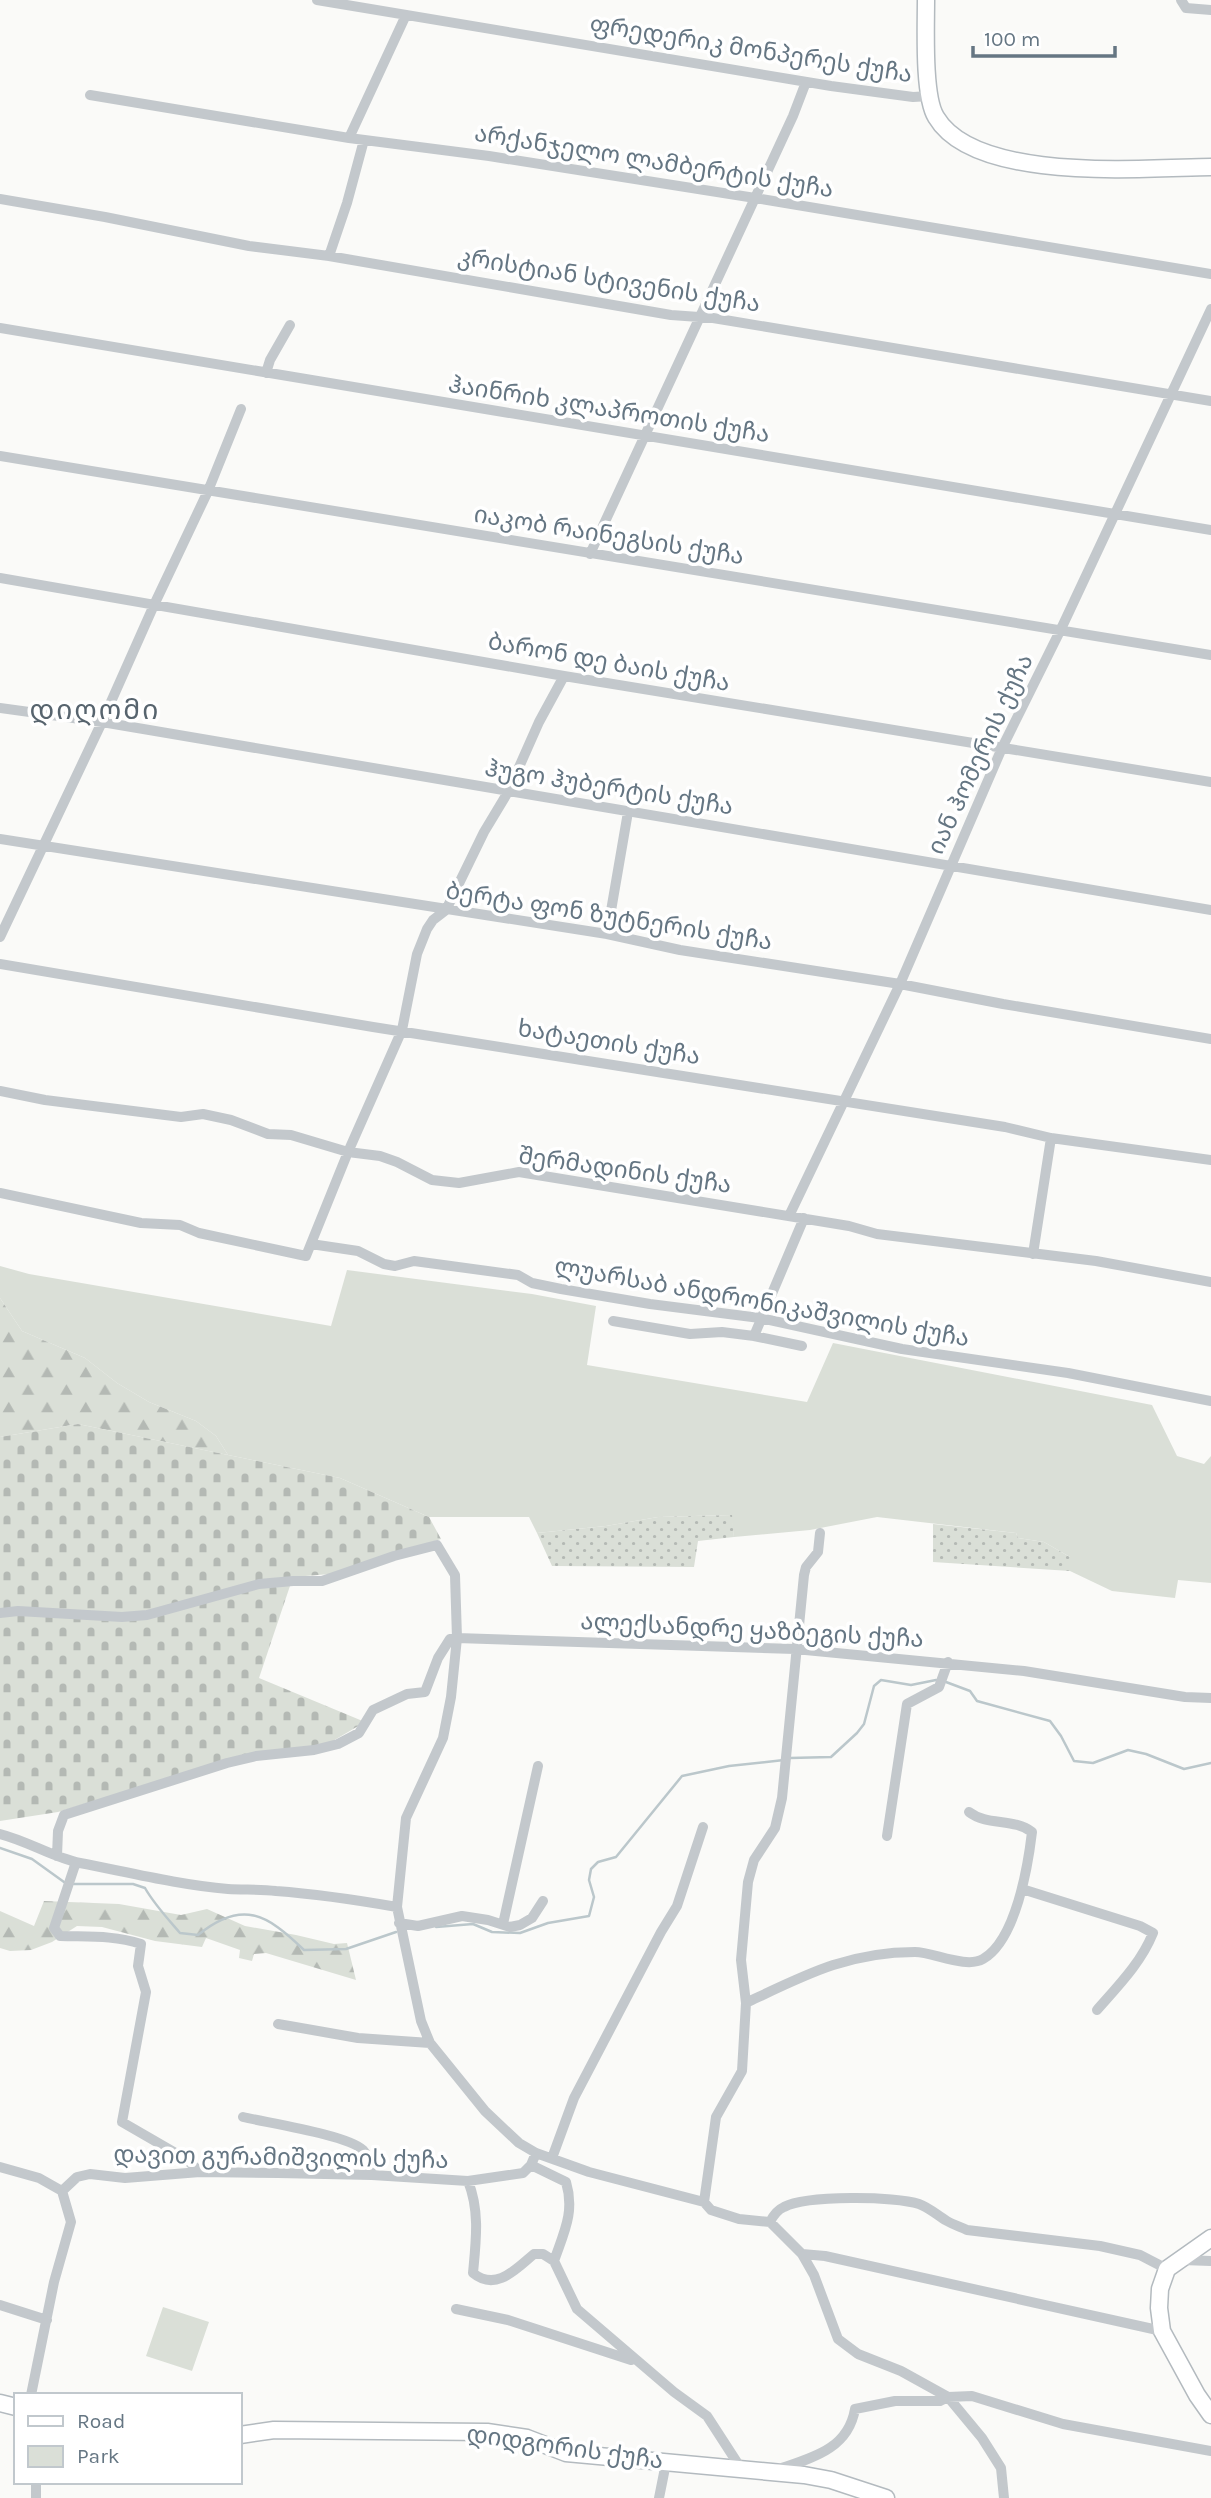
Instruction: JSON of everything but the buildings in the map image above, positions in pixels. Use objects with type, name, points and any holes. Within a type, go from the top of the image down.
[{"type":"street","name":"ფრედერიკ მონპერეს ქუჩა","points":[[317,0],[806,82],[913,97],[929,96]]},
{"type":"street","points":[[926,0],[929,96],[935,116],[961,144],[1021,164],[1095,168],[1211,167]]},
{"type":"street","points":[[1181,0],[1186,8],[1211,10]]},
{"type":"street","points":[[349,138],[406,15]]},
{"type":"street","points":[[590,554],[793,116],[806,82]]},
{"type":"street","name":"არქანჯელო ლამბერტის ქუჩა","points":[[90,95],[185,113],[489,156],[755,198],[1211,274]]},
{"type":"street","points":[[329,256],[364,140]]},
{"type":"street","name":"კრისტიან სტივენის ქუჩა","points":[[0,199],[248,246],[329,256],[671,315],[713,318],[1211,401]]},
{"type":"street","name":"იან ჰომერის ქუჩა","points":[[789,1216],[900,984],[1002,748],[1061,629],[1211,309]]},
{"type":"street","points":[[266,373],[270,360],[290,325]]},
{"type":"street","name":"ჰაინრიხ კლაპროთის ქუჩა","points":[[0,328],[1211,530]]},
{"type":"street","points":[[0,937],[208,491],[242,409]]},
{"type":"street","name":"იაკობ რაინეგსის ქუჩა","points":[[0,456],[1211,655]]},
{"type":"street","name":"ბარონ დე ბაის ქუჩა","points":[[0,578],[564,676],[1211,782]]},
{"type":"street","points":[[0,1193],[141,1223],[180,1225],[199,1233],[306,1256],[402,1030],[417,954],[426,929],[446,911],[564,676]]},
{"type":"street","name":"ჰუგო ჰუბერტის ქუჩა","points":[[0,708],[102,722],[1211,910]]},
{"type":"street","points":[[607,934],[628,811]]},
{"type":"street","name":"ბერტა ფონ ზუტნერის ქუჩა","points":[[0,839],[446,911],[607,934],[680,950],[900,984],[1211,1039]]},
{"type":"street","name":"ხატაეთის ქუჩა","points":[[0,964],[1005,1128],[1051,1138],[1211,1160]]},
{"type":"street","name":"შერმადინის ქუჩა","points":[[0,1091],[45,1100],[181,1117],[203,1114],[231,1120],[268,1134],[290,1135],[348,1152],[380,1156],[432,1180],[459,1183],[519,1172],[849,1226],[877,1234],[1096,1261],[1211,1282]]},
{"type":"street","points":[[1033,1254],[1051,1138]]},
{"type":"street","points":[[754,1336],[804,1219]]},
{"type":"street","name":"ლუარსაბ ანდრონიკაშვილის ქუჩა","points":[[311,1244],[358,1251],[384,1264],[395,1266],[414,1261],[517,1275],[532,1283],[624,1300],[760,1318],[902,1349],[1068,1373],[1211,1401]]},
{"type":"street","points":[[614,1321],[690,1334],[722,1332],[754,1336],[802,1346]]},
{"type":"street","points":[[704,2202],[716,2117],[742,2071],[746,2003],[741,1960],[748,1882],[754,1860],[775,1828],[782,1798],[804,1575],[806,1567],[818,1552],[820,1533]]},
{"type":"street","points":[[0,1613],[19,1611],[122,1617],[147,1615],[259,1584],[322,1581],[394,1556],[437,1545],[455,1575],[457,1637],[450,1710],[443,1738],[406,1818],[397,1907],[421,2021],[430,2043],[485,2111],[519,2143],[536,2153],[589,2172],[704,2202],[711,2210],[739,2219],[770,2222],[802,2254],[814,2275],[838,2339],[858,2354],[901,2371],[948,2397],[982,2438],[1001,2468],[1004,2498]]},
{"type":"street","points":[[57,1856],[58,1831],[64,1815],[227,1763],[256,1756],[314,1750],[338,1744],[359,1733],[373,1710],[407,1694],[425,1692],[438,1658],[450,1639],[457,1637]]},
{"type":"street","name":"ალექსანდრე ყაზბეგის ქუჩა","points":[[457,1637],[795,1648],[947,1666],[1024,1671],[1185,1697],[1211,1698]]},
{"type":"street","points":[[887,1836],[907,1704],[939,1687],[947,1666]]},
{"type":"street","points":[[503,1923],[538,1766]]},
{"type":"street","points":[[746,2003],[807,1974],[848,1959],[918,1952],[975,1963],[985,1958],[1000,1940],[1017,1908],[1032,1832],[1025,1827],[978,1819],[969,1812]]},
{"type":"street","points":[[552,2158],[574,2098],[660,1932],[677,1906],[703,1827]]},
{"type":"street","points":[[0,1834],[17,1838],[76,1862],[226,1889],[272,1890],[397,1907]]},
{"type":"street","points":[[76,1862],[54,1928],[60,1936],[97,1935],[141,1944],[138,1966],[146,1992],[122,2122],[186,2160],[200,2172]]},
{"type":"street","points":[[1022,1889],[1140,1926],[1153,1933],[1134,1968],[1097,2010]]},
{"type":"street","points":[[399,1923],[418,1926],[462,1916],[503,1923],[510,1927],[532,1918],[544,1901]]},
{"type":"street","points":[[278,2024],[358,2038],[430,2043]]},
{"type":"street","points":[[243,2117],[338,2138],[358,2146],[366,2152],[372,2175]]},
{"type":"street","points":[[536,2153],[531,2165],[566,2182],[571,2198],[570,2211],[554,2261]]},
{"type":"street","name":"დავით გურამიშვილის ქუჩა","points":[[62,2191],[77,2177],[90,2174],[125,2178],[200,2172],[372,2175],[468,2181],[513,2176],[523,2173],[531,2165]]},
{"type":"street","points":[[0,2167],[38,2178],[62,2191],[71,2222],[54,2282],[31,2393]]},
{"type":"street","points":[[468,2181],[474,2197],[478,2225],[473,2273],[483,2279],[500,2280],[511,2275],[534,2254],[543,2254],[554,2261],[577,2309],[674,2392],[708,2416],[742,2470]]},
{"type":"street","points":[[770,2222],[774,2214],[798,2202],[837,2199],[909,2201],[967,2230],[1100,2246],[1140,2255],[1167,2269]]},
{"type":"street","points":[[1211,2238],[1167,2269],[1160,2288],[1162,2331],[1211,2415]]},
{"type":"street","points":[[802,2254],[825,2256],[1162,2331]]},
{"type":"street","points":[[1182,2260],[1211,2261]]},
{"type":"street","points":[[0,2305],[47,2320]]},
{"type":"street","points":[[456,2309],[508,2320],[639,2362]]},
{"type":"street","points":[[771,2472],[826,2450],[843,2438],[852,2424],[855,2409],[895,2400],[940,2401],[948,2397],[972,2396],[1063,2424],[1211,2451]]},
{"type":"street","name":"დიდგორის ქუჩა","points":[[242,2435],[275,2430],[487,2432],[527,2438],[566,2453],[831,2480],[882,2497]]},
{"type":"street","points":[[659,2498],[666,2463]]},
{"type":"green space","points":[[0,1266],[29,1274],[331,1326],[347,1270],[532,1294],[596,1306],[587,1365],[807,1402],[833,1343],[1152,1405],[1177,1456],[1204,1464],[1211,1456],[1211,1583],[1178,1580],[1175,1598],[1112,1591],[1070,1571],[1070,1557],[1044,1542],[1018,1538],[1016,1533],[877,1517],[810,1530],[734,1537],[731,1515],[658,1517],[606,1526],[537,1533],[529,1517],[429,1517],[340,1478],[228,1455],[216,1436],[196,1421],[149,1402],[117,1383],[85,1358],[22,1331],[0,1298]]},
{"type":"green space","points":[[0,1298],[22,1331],[85,1358],[117,1383],[149,1402],[196,1421],[216,1436],[228,1455],[78,1424],[0,1437]]},
{"type":"green space","points":[[78,1424],[340,1478],[429,1517],[441,1539],[330,1574],[293,1577],[259,1678],[365,1722],[326,1745],[238,1757],[58,1812],[0,1821],[0,1437]]},
{"type":"green space","points":[[732,1515],[734,1537],[698,1541],[694,1567],[552,1566],[537,1533],[606,1526],[658,1517]]},
{"type":"green space","points":[[933,1524],[1016,1533],[1018,1538],[1044,1542],[1070,1557],[1070,1571],[933,1562]]},
{"type":"green space","points":[[44,1901],[119,1904],[181,1915],[207,1909],[245,1926],[334,1944],[347,1943],[356,1980],[266,1953],[254,1954],[252,1961],[239,1958],[240,1950],[206,1938],[202,1947],[155,1941],[102,1927],[77,1926],[52,1942],[31,1950],[10,1951],[0,1948],[0,1911],[34,1926]]},
{"type":"green space","points":[[163,2307],[209,2322],[192,2371],[146,2356]]},
{"type":"waterway","points":[[790,1758],[831,1757],[864,1724],[874,1686],[881,1680],[911,1685],[936,1680]]},
{"type":"waterway","points":[[946,1682],[970,1691],[977,1701],[1050,1721],[1074,1761],[1093,1763],[1128,1750],[1184,1769],[1211,1763]]},
{"type":"waterway","points":[[436,1927],[473,1924],[492,1932],[520,1933],[548,1923],[589,1916],[594,1897],[589,1880],[591,1869],[598,1862],[616,1857],[682,1776],[729,1766],[784,1760]]},
{"type":"waterway","points":[[0,1848],[32,1859],[64,1882]]},
{"type":"waterway","points":[[74,1884],[133,1884],[145,1888],[180,1933],[198,1935],[228,1917],[241,1914],[266,1920],[304,1950],[346,1949],[396,1932]]},
{"type":"district","name":"დიღომი","points":[[95,709]]}]
